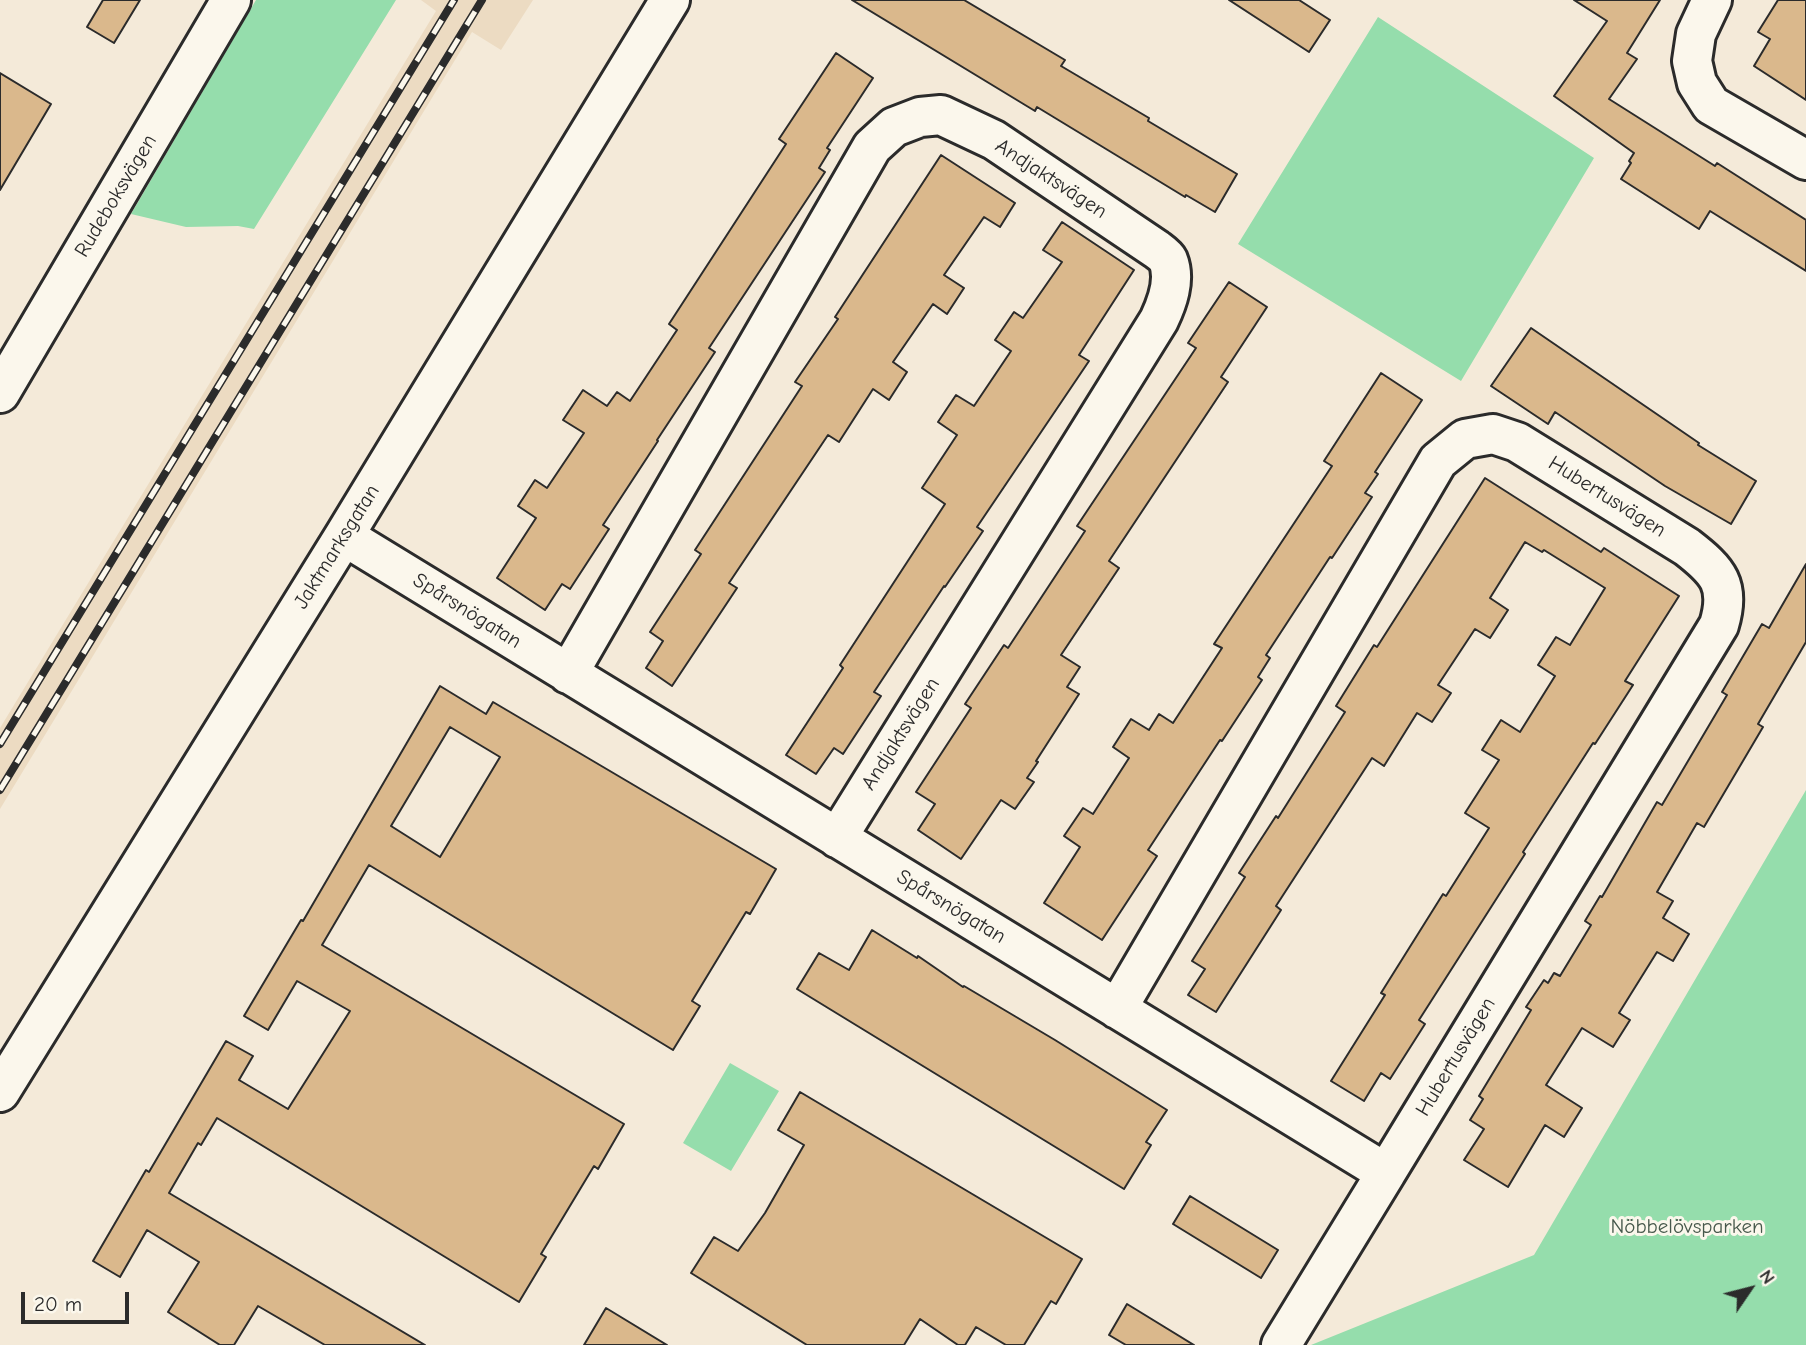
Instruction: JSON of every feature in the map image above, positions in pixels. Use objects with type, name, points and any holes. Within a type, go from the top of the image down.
[{"type":"street","name":"Rudeboksvägen","points":[[0,393],[231,0]]},
{"type":"street","name":"Jaktmarksgatan","points":[[0,1092],[344,537],[670,0]]},
{"type":"street","points":[[1712,0],[1696,34],[1692,61],[1697,83],[1711,105],[1806,160]]},
{"type":"street","name":"Andjaktsvägen","points":[[568,674],[872,147],[894,127],[920,117],[941,115],[994,140],[1168,258],[1169,297],[1152,332],[837,838]]},
{"type":"street","name":"Hubertusvägen","points":[[1117,1009],[1438,461],[1465,439],[1472,437],[1493,434],[1517,442],[1702,558],[1717,573],[1723,590],[1724,609],[1715,632],[1386,1173]]},
{"type":"street","name":"Spårsnögatan","points":[[344,537],[1386,1173]]},
{"type":"street","points":[[1281,1345],[1386,1173]]},
{"type":"shaded area","points":[[421,0],[533,0],[501,50],[472,32],[0,809],[0,728],[436,11]]},
{"type":"green space","points":[[256,0],[396,0],[254,229],[238,226],[186,227],[131,214]]},
{"type":"green space","points":[[1378,17],[1594,158],[1461,381],[1238,244]]},
{"type":"green space","name":"Nöbbelövsparken","points":[[1806,790],[1806,1345],[1311,1345],[1534,1255]]},
{"type":"green space","points":[[730,1063],[779,1091],[731,1171],[683,1143]]},
{"type":"building","points":[[103,0],[140,0],[114,43],[87,27]]},
{"type":"building","points":[[852,0],[964,0],[1065,60],[1061,66],[1237,174],[1215,212],[1186,195],[1185,197],[1037,107],[1035,111]]},
{"type":"building","points":[[1229,0],[1299,0],[1330,20],[1309,52]]},
{"type":"building","points":[[1574,0],[1660,0],[1627,53],[1637,59],[1609,99],[1806,220],[1806,271],[1710,211],[1699,229],[1621,179],[1634,153],[1554,96],[1607,21]]},
{"type":"building","points":[[1778,0],[1806,0],[1806,100],[1754,66],[1770,39],[1758,32]]},
{"type":"building","points":[[836,53],[873,78],[827,148],[830,150],[819,168],[825,172],[709,348],[715,352],[603,525],[609,529],[570,589],[562,584],[545,610],[497,578],[536,518],[518,506],[535,480],[547,488],[584,433],[563,420],[583,390],[607,406],[617,392],[630,401],[677,330],[669,324],[786,144],[779,139]]},
{"type":"building","points":[[0,73],[51,104],[0,190]]},
{"type":"building","points":[[941,155],[1015,203],[1000,227],[984,217],[944,275],[964,288],[947,314],[933,304],[893,362],[907,372],[889,400],[873,389],[839,442],[828,435],[729,583],[737,588],[672,686],[646,668],[663,641],[650,632],[701,554],[695,550],[802,386],[795,382]]},
{"type":"building","points":[[1062,222],[1134,270],[1079,355],[1089,361],[977,527],[983,531],[874,692],[881,696],[843,754],[834,748],[816,774],[786,755],[843,668],[840,665],[945,504],[922,488],[957,435],[938,422],[956,395],[974,406],[1011,351],[995,340],[1014,312],[1023,318],[1062,262],[1043,250]]},
{"type":"building","points":[[1229,282],[1267,307],[1221,377],[1228,382],[1109,561],[1119,568],[1061,655],[1080,667],[1067,687],[1079,694],[1027,778],[1034,782],[1015,809],[1001,800],[961,859],[918,830],[935,804],[916,792],[971,708],[965,704],[1004,645],[1008,648],[1085,531],[1077,526],[1196,348],[1188,343]]},
{"type":"building","points":[[1531,328],[1699,443],[1698,445],[1756,481],[1731,524],[1665,486],[1555,412],[1548,424],[1491,386]]},
{"type":"building","points":[[1381,373],[1422,400],[1375,472],[1378,474],[1365,493],[1372,497],[1266,655],[1270,658],[1258,677],[1262,680],[1148,850],[1157,856],[1102,940],[1044,903],[1080,847],[1064,836],[1083,808],[1093,814],[1129,758],[1113,747],[1131,719],[1149,730],[1159,714],[1173,723],[1222,648],[1214,644],[1332,466],[1324,461]]},
{"type":"building","points":[[1485,478],[1601,552],[1604,548],[1679,596],[1625,681],[1633,685],[1523,852],[1525,854],[1419,1020],[1425,1024],[1390,1079],[1381,1073],[1364,1101],[1331,1081],[1385,995],[1381,993],[1443,894],[1446,896],[1489,828],[1465,813],[1499,760],[1482,750],[1501,720],[1520,732],[1555,676],[1538,665],[1556,637],[1570,645],[1605,588],[1544,550],[1542,552],[1525,542],[1490,598],[1508,610],[1490,638],[1475,629],[1438,685],[1451,693],[1432,722],[1417,713],[1384,766],[1372,758],[1276,906],[1281,910],[1216,1012],[1188,995],[1205,969],[1192,961],[1245,877],[1239,873],[1276,816],[1278,818],[1345,712],[1336,706]]},
{"type":"building","points":[[1806,564],[1806,642],[1758,724],[1763,727],[1704,827],[1697,823],[1657,892],[1673,901],[1663,918],[1689,934],[1673,961],[1657,952],[1619,1013],[1630,1020],[1613,1047],[1582,1028],[1546,1085],[1582,1108],[1564,1137],[1545,1125],[1508,1187],[1464,1160],[1484,1129],[1470,1120],[1483,1099],[1479,1096],[1531,1010],[1526,1007],[1544,980],[1548,983],[1554,973],[1560,976],[1591,925],[1585,921],[1600,896],[1602,897],[1657,802],[1662,805],[1727,695],[1722,692],[1762,624],[1769,628]]},
{"type":"building","points":[[440,686],[486,714],[493,702],[776,869],[750,914],[746,912],[692,1001],[700,1006],[673,1050],[369,865],[322,945],[624,1124],[598,1169],[594,1166],[541,1254],[546,1257],[519,1302],[217,1118],[201,1145],[198,1143],[169,1193],[425,1345],[325,1345],[258,1306],[234,1345],[220,1345],[168,1312],[199,1262],[147,1230],[120,1277],[93,1261],[226,1041],[253,1056],[239,1080],[288,1109],[350,1011],[297,981],[268,1030],[244,1016],[301,920],[303,921]],"holes":[[[450,727],[500,757],[440,857],[391,826]]]},
{"type":"building","points":[[872,930],[1167,1110],[1146,1142],[1151,1145],[1124,1189],[797,989],[819,953],[849,970]]},
{"type":"building","points":[[800,1092],[1082,1259],[1056,1304],[1051,1301],[1024,1345],[1006,1345],[976,1327],[965,1345],[958,1345],[920,1319],[904,1345],[807,1345],[691,1273],[714,1237],[738,1251],[765,1213],[804,1145],[778,1130]]},
{"type":"building","points":[[1190,1196],[1278,1250],[1261,1278],[1173,1224]]},
{"type":"building","points":[[1127,1304],[1194,1345],[1126,1345],[1109,1335]]},
{"type":"building","points":[[606,1308],[667,1345],[584,1345]]},
{"type":"railway","points":[[0,744],[454,0]]},
{"type":"railway","points":[[0,790],[482,0]]}]
